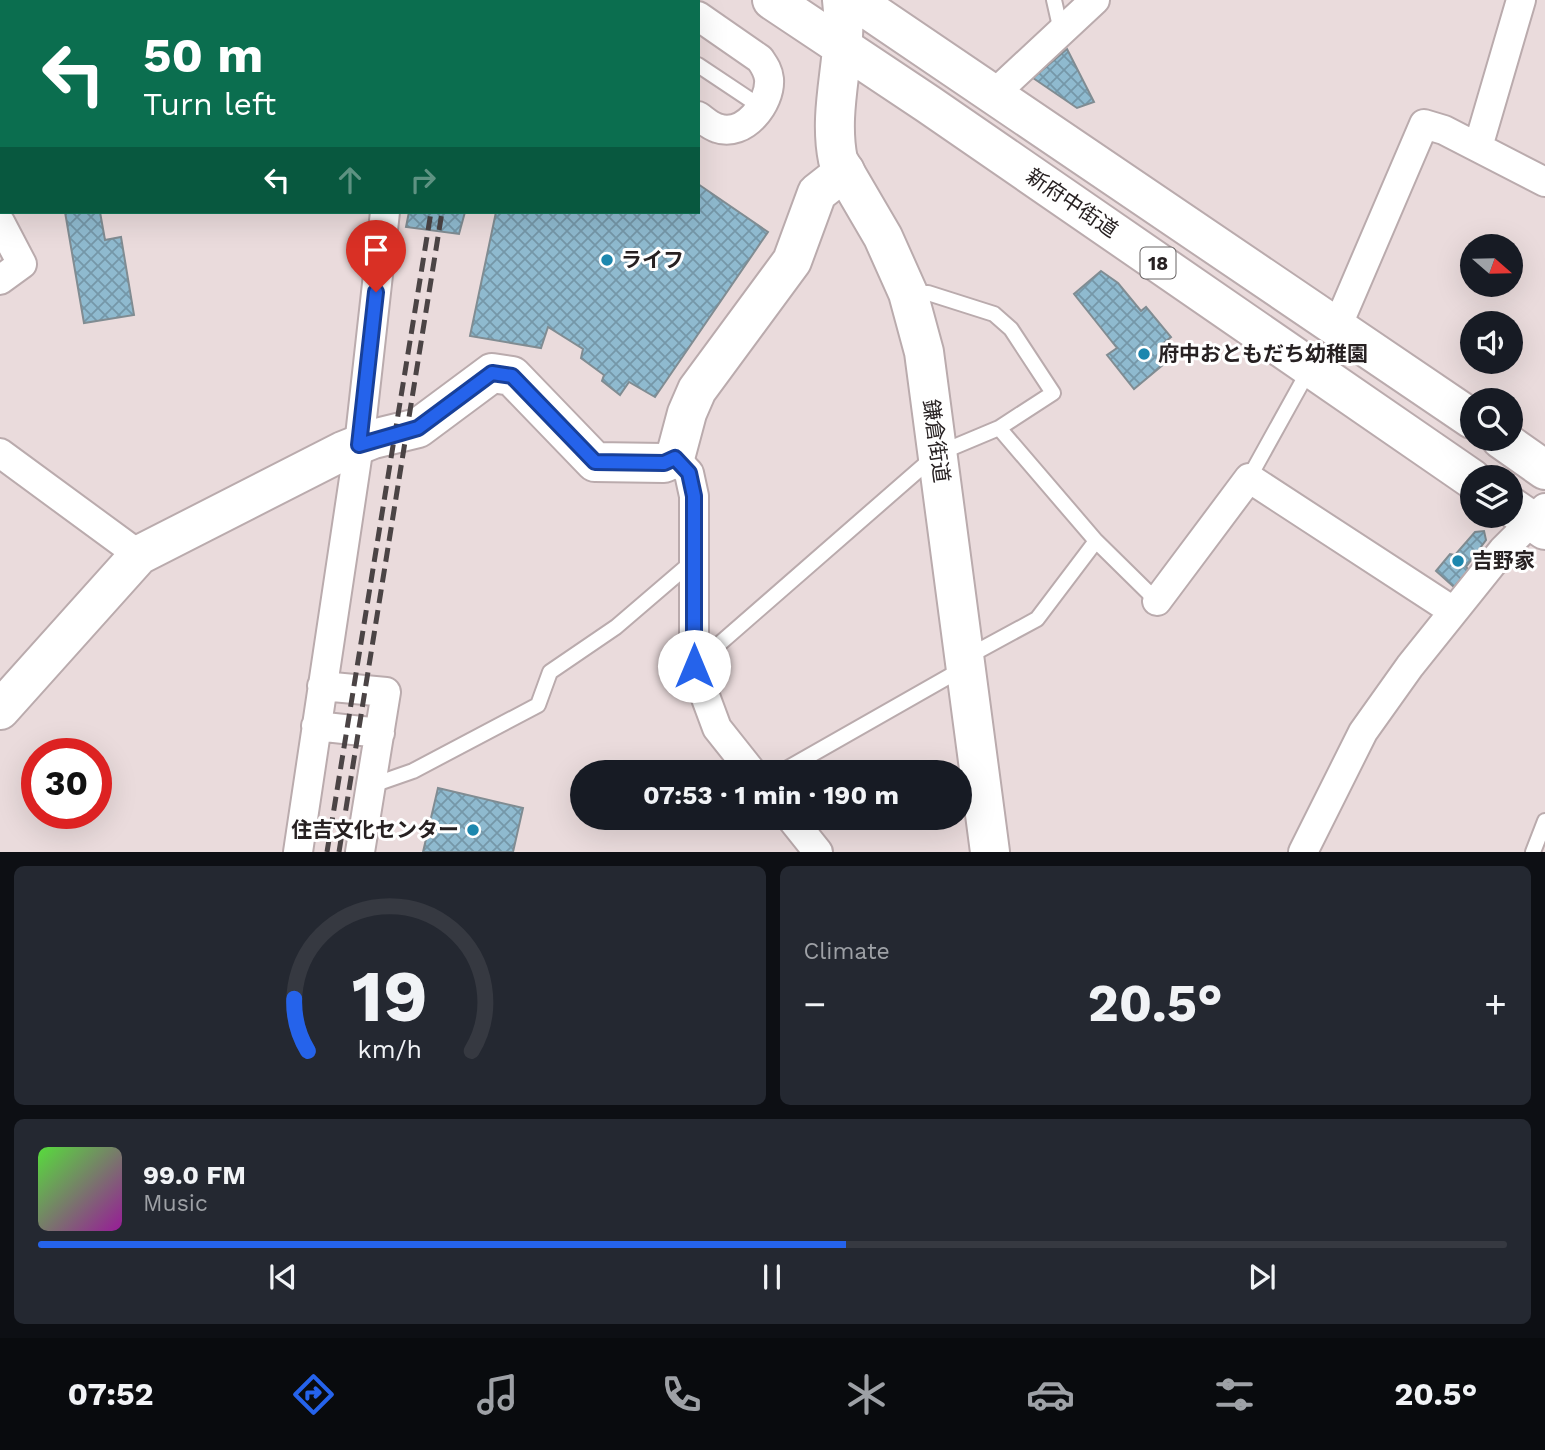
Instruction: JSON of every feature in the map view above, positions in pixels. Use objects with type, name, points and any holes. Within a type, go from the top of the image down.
[{"type":"main road","name":"18","points":[[772,0],[847,12],[993,95],[1460,411]]},
{"type":"main road","name":"鎌倉街道","points":[[847,12],[836,98],[834,132],[838,160],[883,237],[908,293],[923,352],[990,852]]},
{"type":"main road","name":"新府中街道","points":[[847,12],[1310,367],[1460,471]]},
{"type":"main road","points":[[0,710],[139,555],[359,445],[418,428],[492,373],[512,376],[595,462],[664,463],[675,458],[696,390],[792,261],[817,193],[845,172]]},
{"type":"main road","points":[[1519,451],[1545,470]]},
{"type":"street","points":[[993,95],[1095,0]]},
{"type":"street","points":[[1478,147],[1521,0]]},
{"type":"street","points":[[700,17],[760,59],[769,80],[761,107],[742,126],[730,130],[716,128],[700,117]]},
{"type":"street","points":[[1337,327],[1424,124],[1444,130],[1545,182]]},
{"type":"street","points":[[298,852],[359,445],[385,214]]},
{"type":"street","points":[[0,222],[22,264],[0,280]]},
{"type":"street","points":[[0,453],[139,555]]},
{"type":"street","points":[[675,458],[689,473],[694,496],[694,666],[717,728],[742,760]]},
{"type":"street","points":[[1157,601],[1249,478],[1453,611]]},
{"type":"street","points":[[1303,852],[1363,732],[1409,666],[1533,516]]},
{"type":"street","points":[[322,686],[386,692],[360,852]]},
{"type":"street","points":[[316,726],[380,733]]},
{"type":"street","points":[[800,830],[818,852]]},
{"type":"lane","points":[[1054,0],[1061,31]]},
{"type":"lane","points":[[700,66],[761,107]]},
{"type":"lane","points":[[694,666],[937,454],[999,428],[1052,393],[1011,329],[994,313],[928,293],[908,293]]},
{"type":"lane","points":[[1249,478],[1310,367]]},
{"type":"lane","points":[[999,428],[1096,541],[1157,601]]},
{"type":"lane","points":[[801,760],[1037,619],[1096,541]]},
{"type":"lane","points":[[370,786],[414,771],[538,705],[550,672],[616,628],[694,560]]},
{"type":"lane","points":[[1533,852],[1545,821]]},
{"type":"building","points":[[1067,49],[1094,102],[1077,108],[1033,78]]},
{"type":"building","points":[[700,185],[768,232],[655,397],[629,382],[620,395],[602,381],[604,375],[581,358],[583,349],[548,327],[541,348],[470,336],[496,214],[700,214]]},
{"type":"building","points":[[65,214],[100,214],[105,240],[121,237],[134,315],[84,323]]},
{"type":"building","points":[[409,214],[464,214],[459,234],[406,227]]},
{"type":"building","name":"府中おともだち幼稚園","points":[[1101,271],[1118,283],[1141,311],[1146,307],[1171,337],[1161,345],[1171,358],[1134,389],[1107,355],[1117,348],[1074,294]]},
{"type":"building","name":"吉野家","points":[[1484,531],[1486,540],[1466,567],[1469,570],[1454,587],[1436,571],[1450,554],[1455,555],[1475,532]]},
{"type":"building","name":"住吉文化センター","points":[[438,788],[523,808],[513,852],[423,852]]},
{"type":"railway","points":[[327,852],[431,214]]},
{"type":"railway","points":[[339,852],[442,214]]},
{"type":"place","name":"ライフ","points":[[607,260]]},
{"type":"place","name":"府中おともだち幼稚園","points":[[1144,354]]},
{"type":"place","name":"吉野家","points":[[1458,561]]},
{"type":"place","name":"住吉文化センター","points":[[473,830]]},
{"type":"route","points":[[376,292],[359,445],[418,428],[492,373],[512,376],[595,462],[664,463],[675,458],[689,473],[694,496],[694,666]]}]
